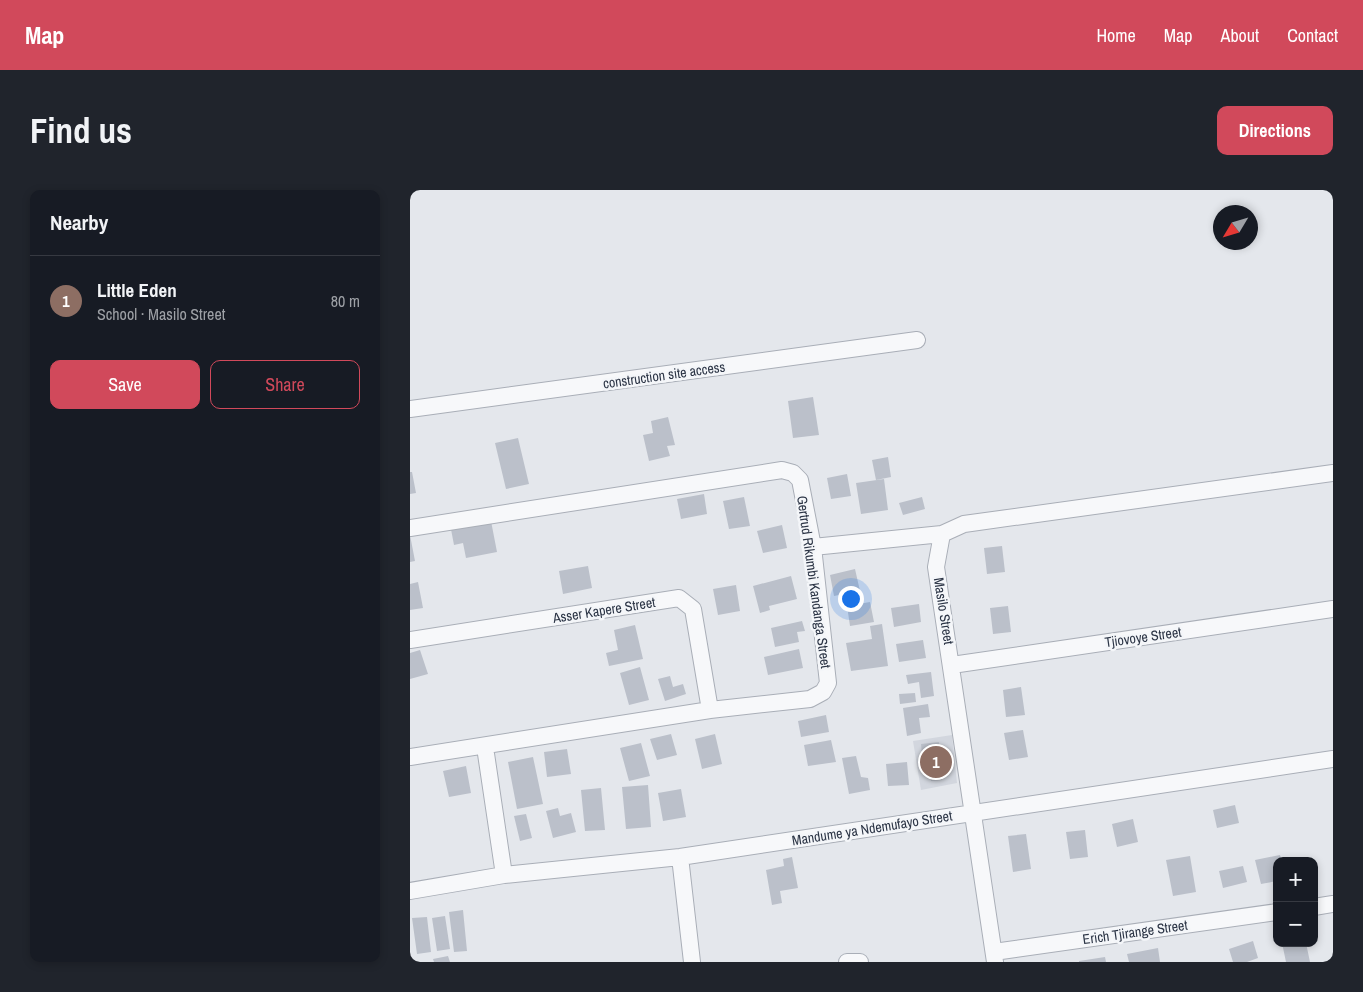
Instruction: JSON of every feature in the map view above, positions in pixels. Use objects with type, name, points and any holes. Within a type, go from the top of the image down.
[{"type":"street","name":"construction site access","points":[[410,409],[917,340]]},
{"type":"street","name":"Gertrud Rikumbi Kandanga Street","points":[[410,528],[782,470],[793,473],[800,480],[812,547],[828,683],[823,692],[810,699],[710,710],[485,747],[410,757]]},
{"type":"street","points":[[812,547],[942,534],[964,524],[1333,473]]},
{"type":"street","name":"Masilo Street","points":[[942,534],[936,568],[995,957]]},
{"type":"street","name":"Asser Kapere Street","points":[[410,640],[679,598],[693,608],[710,710]]},
{"type":"street","name":"Tjiovoye Street","points":[[952,665],[1333,608]]},
{"type":"street","points":[[485,747],[504,875]]},
{"type":"street","name":"Mandume ya Ndemufayo Street","points":[[410,891],[504,875],[680,857],[1333,759]]},
{"type":"street","points":[[680,857],[692,962]]},
{"type":"street","points":[[1318,906],[1333,904]]},
{"type":"street","name":"Erich Tjirange Street","points":[[995,957],[1273,913]]},
{"type":"street","points":[[848,962],[860,962]]},
{"type":"shaded area","points":[[952,735],[957,783],[921,790],[913,741]]},
{"type":"building","points":[[813,397],[819,435],[793,438],[788,401]]},
{"type":"building","points":[[668,417],[675,445],[667,446],[670,456],[649,461],[643,435],[653,433],[651,421]]},
{"type":"building","points":[[518,438],[529,484],[506,489],[495,443]]},
{"type":"building","points":[[888,457],[891,477],[876,480],[872,460]]},
{"type":"building","points":[[410,472],[412,472],[416,493],[410,494]]},
{"type":"building","points":[[847,474],[851,496],[831,499],[827,478]]},
{"type":"building","points":[[884,479],[888,510],[861,514],[856,483]]},
{"type":"building","points":[[704,494],[707,514],[681,519],[677,499]]},
{"type":"building","points":[[744,497],[750,526],[729,529],[723,501]]},
{"type":"building","points":[[922,497],[925,509],[903,515],[899,503]]},
{"type":"building","points":[[491,521],[497,552],[466,558],[463,543],[454,545],[450,524]]},
{"type":"building","points":[[782,525],[787,548],[763,553],[757,531]]},
{"type":"building","points":[[410,535],[415,561],[410,562]]},
{"type":"building","points":[[1002,546],[1005,572],[987,574],[984,548]]},
{"type":"building","points":[[588,566],[592,588],[563,594],[559,571]]},
{"type":"building","points":[[855,569],[860,591],[834,596],[830,575]]},
{"type":"building","points":[[791,576],[797,599],[769,606],[770,610],[760,613],[753,586]]},
{"type":"building","points":[[418,582],[423,608],[410,610],[410,584]]},
{"type":"building","points":[[736,585],[740,611],[718,615],[713,589]]},
{"type":"building","points":[[870,602],[874,622],[850,626],[847,606]]},
{"type":"building","points":[[919,604],[921,622],[894,627],[891,608]]},
{"type":"building","points":[[1008,606],[1011,632],[993,634],[990,608]]},
{"type":"building","points":[[802,621],[805,631],[797,632],[799,642],[775,647],[771,628]]},
{"type":"building","points":[[882,624],[888,666],[851,671],[846,643],[872,639],[870,626]]},
{"type":"building","points":[[635,625],[643,659],[609,666],[606,653],[618,650],[614,630]]},
{"type":"building","points":[[923,640],[926,658],[899,662],[896,644]]},
{"type":"building","points":[[799,649],[803,668],[768,675],[764,657]]},
{"type":"building","points":[[420,650],[428,674],[410,679],[410,653]]},
{"type":"building","points":[[640,667],[649,700],[629,705],[620,673]]},
{"type":"building","points":[[931,672],[934,696],[921,698],[919,682],[908,684],[906,675]]},
{"type":"building","points":[[670,676],[673,687],[683,684],[686,694],[665,701],[658,679]]},
{"type":"building","points":[[1021,687],[1025,715],[1006,717],[1003,690]]},
{"type":"building","points":[[915,693],[916,702],[900,704],[899,694]]},
{"type":"building","points":[[928,704],[930,717],[919,718],[921,733],[907,736],[903,708]]},
{"type":"building","points":[[826,715],[829,732],[801,737],[798,721]]},
{"type":"building","points":[[1023,730],[1028,757],[1009,760],[1004,733]]},
{"type":"building","points":[[671,734],[677,755],[657,760],[650,739]]},
{"type":"building","points":[[715,734],[722,764],[702,769],[695,739]]},
{"type":"building","points":[[831,740],[836,762],[808,766],[804,745]]},
{"type":"building","points":[[939,742],[940,754],[922,755],[921,744]]},
{"type":"building","points":[[641,743],[650,776],[629,781],[620,748]]},
{"type":"building","points":[[567,749],[571,774],[547,777],[544,752]]},
{"type":"building","points":[[856,756],[861,777],[868,778],[870,790],[849,794],[842,758]]},
{"type":"building","points":[[533,757],[543,804],[517,809],[508,762]]},
{"type":"building","points":[[940,759],[942,780],[931,781],[929,760]]},
{"type":"building","points":[[907,762],[909,785],[888,786],[886,764]]},
{"type":"building","points":[[466,766],[471,793],[449,797],[443,771]]},
{"type":"building","points":[[648,785],[651,827],[626,829],[622,787]]},
{"type":"building","points":[[601,788],[605,830],[585,831],[581,790]]},
{"type":"building","points":[[681,789],[686,817],[663,821],[658,793]]},
{"type":"building","points":[[1235,805],[1239,823],[1217,828],[1213,810]]},
{"type":"building","points":[[558,808],[560,816],[571,813],[576,832],[553,838],[546,811]]},
{"type":"building","points":[[526,814],[532,838],[520,841],[514,816]]},
{"type":"building","points":[[1133,819],[1138,842],[1117,847],[1112,824]]},
{"type":"building","points":[[1085,830],[1088,857],[1070,859],[1066,832]]},
{"type":"building","points":[[1026,834],[1031,869],[1013,872],[1008,836]]},
{"type":"building","points":[[1280,855],[1281,857],[1273,857],[1273,882],[1261,884],[1255,860]]},
{"type":"building","points":[[1190,856],[1196,892],[1173,896],[1166,860]]},
{"type":"building","points":[[792,857],[798,888],[780,891],[782,903],[772,905],[766,870],[784,866],[783,859]]},
{"type":"building","points":[[1243,866],[1247,882],[1223,888],[1219,871]]},
{"type":"building","points":[[463,910],[467,951],[454,952],[449,912]]},
{"type":"building","points":[[445,916],[450,949],[437,951],[432,918]]},
{"type":"building","points":[[427,917],[431,952],[417,954],[412,918]]},
{"type":"building","points":[[1253,941],[1258,958],[1247,962],[1233,962],[1229,949]]},
{"type":"building","points":[[1283,947],[1307,947],[1310,962],[1286,962]]},
{"type":"building","points":[[1158,948],[1160,962],[1129,962],[1127,954]]},
{"type":"building","points":[[448,956],[450,962],[434,962],[433,959]]},
{"type":"building","points":[[1105,957],[1106,962],[1079,962],[1079,961]]},
{"type":"place","name":"Little Eden","points":[[936,762]]}]
